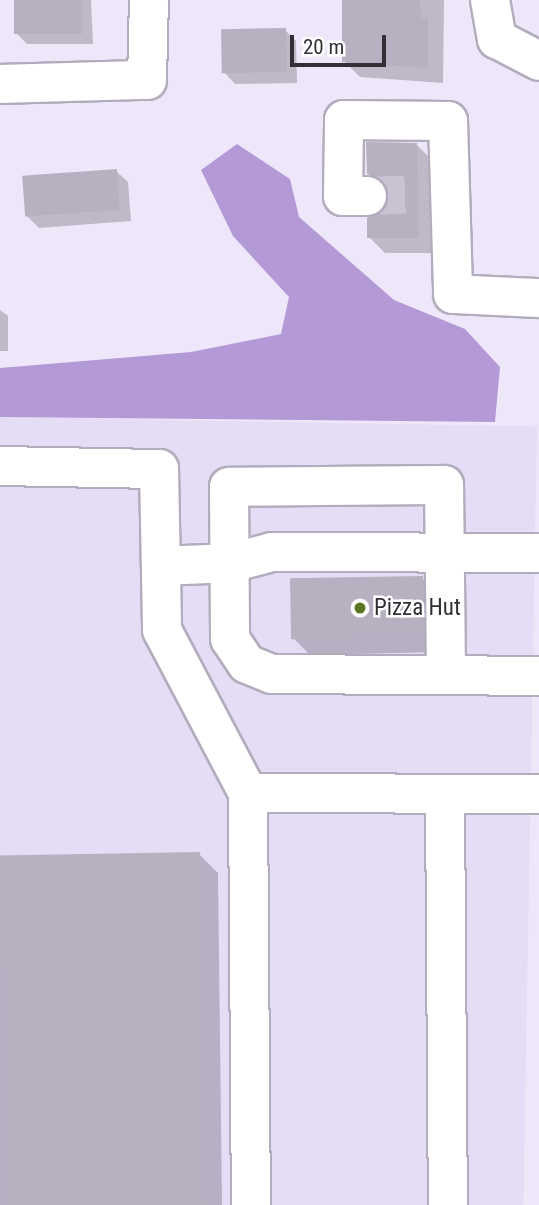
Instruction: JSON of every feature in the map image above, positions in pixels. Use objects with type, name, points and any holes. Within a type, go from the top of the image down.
[{"type":"street","points":[[0,84],[147,80],[149,0]]},
{"type":"street","points":[[489,0],[497,39],[539,61]]},
{"type":"street","points":[[367,196],[344,196],[344,120],[448,121],[434,195],[453,294],[539,298]]},
{"type":"street","points":[[0,466],[159,468],[162,630],[169,654],[248,793],[251,1205]]},
{"type":"street","points":[[446,674],[444,485],[229,487],[230,639],[247,664],[272,674],[539,676]]},
{"type":"street","points":[[162,566],[231,563],[272,552],[539,552]]},
{"type":"street","points":[[248,793],[445,797],[539,794]]},
{"type":"street","points":[[445,797],[448,1205]]},
{"type":"shaded area","points":[[237,144],[290,179],[299,217],[394,300],[465,329],[500,367],[495,422],[0,417],[0,368],[191,352],[281,334],[289,297],[233,236],[201,170]]},
{"type":"shaded area","points":[[0,417],[537,426],[523,1205],[0,1205]]},
{"type":"building","points":[[14,0],[82,0],[82,34],[14,34]]},
{"type":"building","points":[[342,0],[420,0],[421,18],[428,17],[428,68],[342,62]]},
{"type":"building","points":[[286,28],[287,72],[222,73],[221,29]]},
{"type":"building","points":[[366,142],[417,143],[419,238],[367,238],[367,218],[386,207],[389,195],[378,177],[367,174]]},
{"type":"building","points":[[117,169],[120,210],[25,217],[22,176]]},
{"type":"building","name":"Pizza Hut","points":[[423,576],[424,637],[291,639],[290,578]]},
{"type":"building","points":[[200,852],[206,1205],[6,1205],[0,855]]},
{"type":"tunnel","points":[[367,196],[418,194]]},
{"type":"place","name":"Pizza Hut","points":[[360,608]]}]
